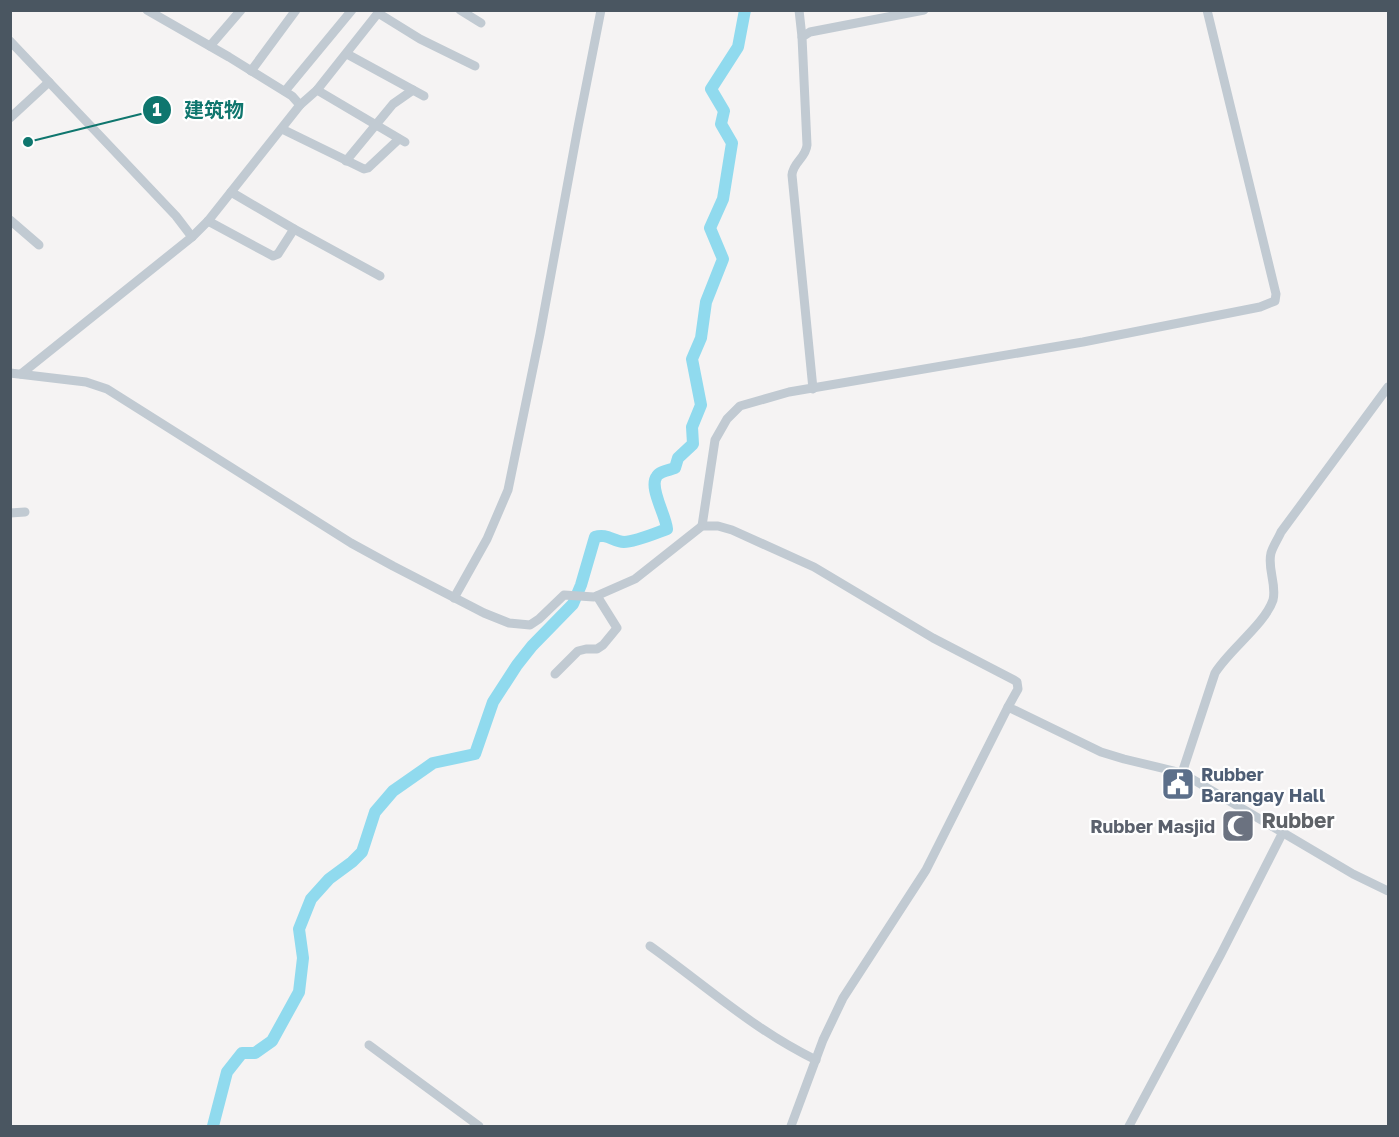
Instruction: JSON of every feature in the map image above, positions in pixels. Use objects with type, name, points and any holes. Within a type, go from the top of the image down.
[{"type":"street","points":[[147,10],[285,91],[297,99],[300,105]]},
{"type":"street","points":[[210,46],[242,10]]},
{"type":"street","points":[[250,71],[296,10]]},
{"type":"street","points":[[285,91],[352,10]]},
{"type":"street","points":[[460,10],[481,22]]},
{"type":"street","points":[[454,598],[487,539],[508,490],[602,10]]},
{"type":"street","points":[[799,10],[807,145],[806,154],[794,167],[792,176],[813,389]]},
{"type":"street","points":[[802,37],[810,32],[924,10]]},
{"type":"street","points":[[702,526],[714,440],[727,418],[740,406],[789,392],[1175,325],[1260,307],[1275,301],[1276,294],[1262,232],[1207,10]]},
{"type":"street","points":[[21,374],[192,237],[300,105],[317,90],[327,75],[347,54],[379,12],[420,39],[476,66]]},
{"type":"street","points":[[10,41],[176,216],[192,237]]},
{"type":"street","points":[[347,54],[424,96]]},
{"type":"street","points":[[10,118],[49,82]]},
{"type":"street","points":[[282,129],[363,169],[368,168],[402,140],[317,90]]},
{"type":"street","points":[[346,161],[393,104],[413,90]]},
{"type":"street","points":[[231,192],[380,276]]},
{"type":"street","points":[[10,220],[39,245]]},
{"type":"street","points":[[208,220],[273,256],[278,254],[294,229]]},
{"type":"street","points":[[10,373],[86,382],[107,389],[351,543],[499,620],[523,626],[539,620],[561,596],[573,594],[586,597],[597,596],[644,573],[702,526],[718,526],[732,530],[814,567],[933,638],[1017,682],[1018,689],[926,870],[846,993],[816,1060],[791,1126]]},
{"type":"street","points":[[1182,773],[1215,673],[1223,660],[1264,615],[1272,601],[1274,585],[1270,556],[1281,532],[1389,387]]},
{"type":"street","points":[[10,513],[25,512]]},
{"type":"street","points":[[555,674],[578,651],[597,649],[603,645],[617,628],[597,596]]},
{"type":"street","points":[[1008,707],[1101,752],[1182,773],[1353,874],[1389,891]]},
{"type":"street","points":[[1129,1126],[1283,832]]},
{"type":"street","points":[[650,946],[704,989],[760,1028],[784,1044],[816,1060]]},
{"type":"street","points":[[369,1045],[479,1126]]},
{"type":"waterway","points":[[213,1126],[227,1072],[242,1053],[255,1053],[272,1041],[299,992],[303,958],[299,929],[311,899],[329,879],[362,852],[375,812],[393,791],[433,763],[475,754],[493,702],[517,665],[573,604],[595,537],[603,536],[629,542],[667,529],[656,494],[655,481],[660,473],[675,468],[678,458],[693,444],[692,427],[701,405],[692,359],[701,338],[706,302],[723,259],[710,228],[723,199],[732,143],[721,124],[724,111],[711,89],[738,47],[745,10]]},
{"type":"place","name":"建筑物","points":[[28,142]]},
{"type":"place","name":"Rubber Barangay Hall","points":[[1178,784]]},
{"type":"place","name":"Rubber Masjid","points":[[1238,826]]},
{"type":"district","name":"Rubber","points":[[1298,820]]}]
